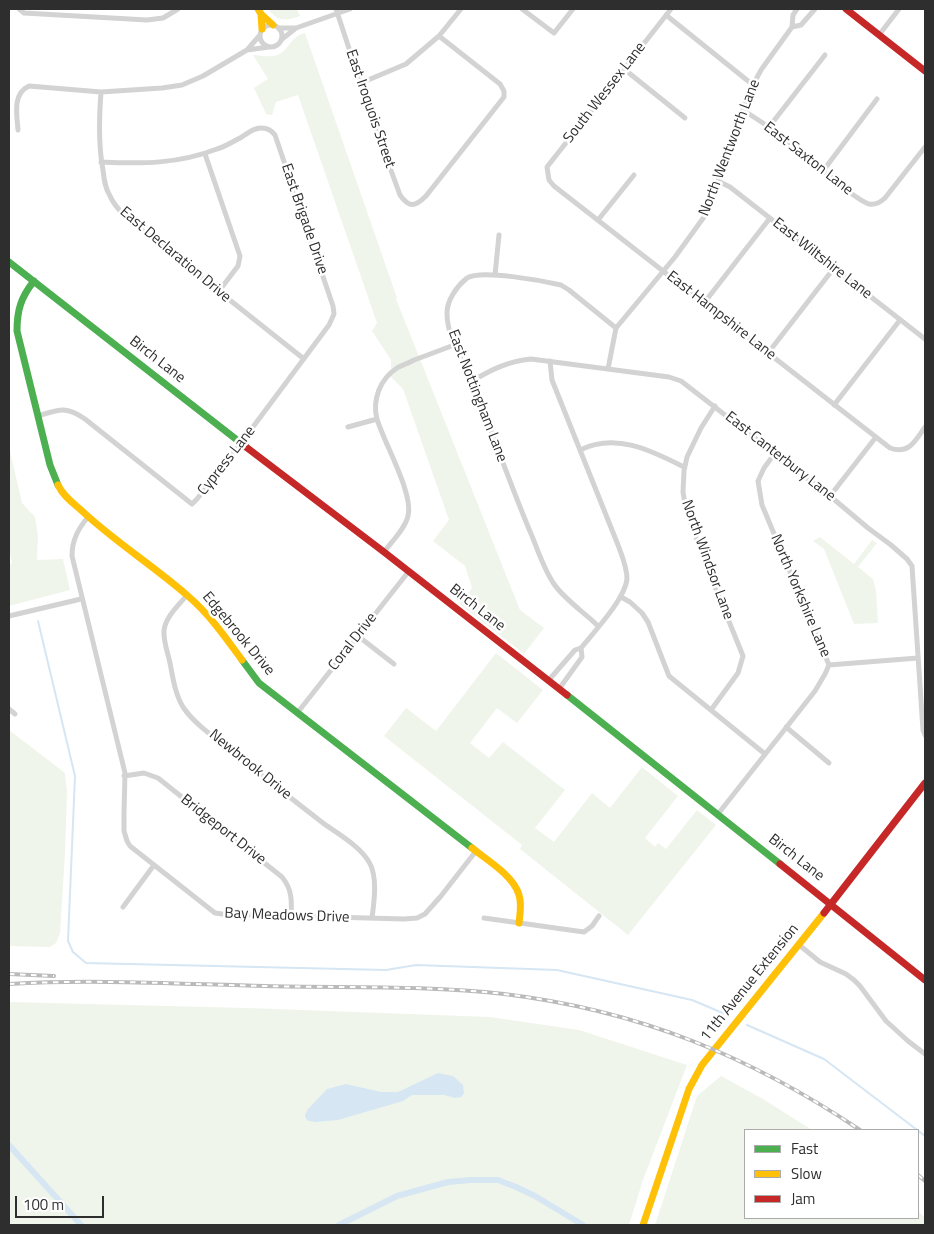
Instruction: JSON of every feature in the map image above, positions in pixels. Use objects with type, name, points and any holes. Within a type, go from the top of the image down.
[{"type":"street","points":[[19,10],[24,13],[147,20],[163,18],[178,9]]},
{"type":"street","points":[[247,50],[276,46],[296,28],[336,11],[350,9]]},
{"type":"street","points":[[361,83],[406,64],[439,36],[461,9]]},
{"type":"street","points":[[522,9],[554,34],[573,9]]},
{"type":"street","name":"South Wessex Lane","points":[[548,178],[547,167],[671,9]]},
{"type":"street","name":"North Wentworth Lane","points":[[792,28],[792,15],[797,9]]},
{"type":"street","name":"North Wentworth Lane","points":[[608,369],[616,328],[704,217],[714,196],[731,138],[761,70],[792,28],[801,25],[814,9]]},
{"type":"street","points":[[846,9],[925,71]]},
{"type":"street","points":[[879,35],[899,9]]},
{"type":"street","points":[[259,11],[282,34],[280,41]]},
{"type":"street","points":[[259,11],[261,41],[269,47]]},
{"type":"street","name":"East Iroquois Street","points":[[336,11],[400,195],[404,202],[411,205],[419,203],[426,196],[504,97],[504,91],[500,84],[439,36]]},
{"type":"street","points":[[666,15],[753,85]]},
{"type":"street","points":[[18,130],[18,98],[20,92],[29,86],[101,92],[182,85],[203,76],[247,50],[267,25],[296,28]]},
{"type":"street","points":[[769,127],[825,55]]},
{"type":"street","points":[[624,69],[685,118]]},
{"type":"street","name":"East Declaration Drive","points":[[101,92],[101,162],[106,188],[118,209],[129,220],[304,359]]},
{"type":"street","points":[[823,171],[877,99]]},
{"type":"street","name":"East Saxton Lane","points":[[743,110],[769,127],[852,194],[865,203],[874,205],[880,203],[885,198],[925,147]]},
{"type":"street","name":"East Brigade Drive","points":[[205,154],[238,140],[257,128],[271,130],[275,135],[334,306],[334,314]]},
{"type":"street","points":[[101,162],[169,162],[205,154],[240,256],[238,266],[219,291]]},
{"type":"street","points":[[598,220],[634,175]]},
{"type":"street","name":"East Hampshire Lane","points":[[548,178],[554,186],[890,448],[897,451],[907,449],[925,427]]},
{"type":"street","name":"East Wiltshire Lane","points":[[718,181],[730,187],[925,340]]},
{"type":"street","points":[[704,302],[770,218]]},
{"type":"street","points":[[495,275],[499,235]]},
{"type":"street","name":"Birch Lane","points":[[9,262],[559,689],[925,980]]},
{"type":"street","points":[[768,353],[834,268]]},
{"type":"street","name":"East Nottingham Lane","points":[[598,626],[567,598],[555,585],[546,570],[472,381],[454,345],[447,311],[451,297],[468,277],[488,274],[561,285],[616,328]]},
{"type":"street","name":"Edgebrook Drive","points":[[34,281],[20,303],[17,314],[17,332],[50,464],[61,492],[88,517],[187,595],[204,611],[258,683],[298,712],[505,874],[517,887],[520,895],[519,923]]},
{"type":"street","name":"Cypress Lane","points":[[38,416],[66,409],[76,413],[192,504],[304,359],[329,325],[334,314]]},
{"type":"street","points":[[834,405],[900,320]]},
{"type":"street","points":[[384,552],[404,526],[409,511],[405,489],[377,419],[378,394],[382,384],[398,367],[454,345]]},
{"type":"street","name":"East Canterbury Lane","points":[[472,381],[493,369],[517,360],[531,359],[681,380],[715,406],[891,545],[912,566],[923,730],[925,735]]},
{"type":"street","points":[[548,681],[575,650],[581,648],[621,597],[626,580],[626,567],[618,545],[552,380],[550,361]]},
{"type":"street","name":"North Windsor Lane","points":[[711,710],[738,673],[744,656],[705,562],[690,521],[683,492],[684,467],[687,457],[715,406]]},
{"type":"street","points":[[348,427],[377,419]]},
{"type":"street","points":[[830,496],[876,437]]},
{"type":"street","points":[[580,450],[600,443],[621,443],[639,446],[655,452],[684,467]]},
{"type":"street","name":"North Yorkshire Lane","points":[[718,814],[815,691],[829,664],[762,505],[758,480],[775,453]]},
{"type":"street","name":"Bay Meadows Drive","points":[[88,517],[75,538],[72,556],[81,599],[109,706],[124,776],[124,831],[130,846],[215,913],[404,919],[418,918],[425,914],[476,851]]},
{"type":"street","name":"Coral Drive","points":[[298,712],[408,571]]},
{"type":"street","name":"Newbrook Drive","points":[[187,595],[172,612],[164,628],[174,684],[180,701],[191,717],[208,732],[362,852],[373,871],[374,902],[372,918]]},
{"type":"street","points":[[621,597],[642,613],[648,622],[669,676],[765,754]]},
{"type":"street","points":[[9,616],[81,599]]},
{"type":"street","points":[[358,636],[394,664]]},
{"type":"street","points":[[559,689],[582,657],[581,648]]},
{"type":"street","points":[[829,664],[918,658]]},
{"type":"street","points":[[9,709],[15,714]]},
{"type":"street","points":[[786,727],[829,763]]},
{"type":"street","name":"Bridgeport Drive","points":[[124,776],[144,773],[158,778],[282,877],[287,883],[292,897],[291,916]]},
{"type":"street","name":"11th Avenue Extension","points":[[643,1225],[689,1089],[696,1076],[714,1049],[831,904],[925,783]]},
{"type":"street","points":[[123,908],[154,865]]},
{"type":"street","points":[[484,918],[584,932],[600,916]]},
{"type":"street","points":[[798,944],[820,962],[846,974],[854,980],[886,1021],[925,1054]]},
{"type":"shaded area","points":[[268,9],[297,9],[300,16],[282,19],[275,16]]},
{"type":"shaded area","points":[[305,33],[396,299],[520,610],[544,628],[524,654],[460,604],[472,588],[465,566],[433,541],[449,520],[403,389],[391,377],[391,360],[372,331],[377,323],[298,95],[276,102],[272,115],[266,114],[254,88],[268,79],[253,55],[274,56],[280,54],[295,38]]},
{"type":"shaded area","points":[[9,447],[22,503],[35,517],[38,536],[37,560],[63,559],[70,590],[9,606],[9,565],[12,563],[9,548]]},
{"type":"shaded area","points":[[820,537],[854,564],[872,540],[877,543],[858,567],[873,579],[876,591],[878,623],[854,624],[824,549],[813,541]]},
{"type":"shaded area","points":[[496,653],[543,690],[517,723],[497,708],[470,743],[489,758],[503,742],[565,790],[535,828],[554,842],[592,793],[610,808],[642,767],[678,796],[645,838],[655,847],[658,843],[666,849],[697,810],[716,825],[628,935],[520,849],[522,845],[384,736],[406,708],[436,731]]},
{"type":"shaded area","points":[[9,730],[65,773],[67,792],[60,933],[56,943],[50,947],[9,946]]},
{"type":"shaded area","points":[[9,1002],[490,1017],[579,1030],[687,1065],[643,1180],[629,1225],[9,1225]]},
{"type":"shaded area","points":[[721,1076],[763,1099],[810,1129],[744,1129],[744,1219],[919,1219],[919,1212],[925,1218],[925,1225],[655,1225],[697,1096]]},
{"type":"water","points":[[438,1073],[453,1076],[463,1085],[464,1093],[461,1097],[412,1095],[403,1101],[338,1120],[316,1122],[306,1119],[305,1115],[308,1109],[327,1089],[346,1084],[381,1092],[398,1092]]},
{"type":"waterway","points":[[38,621],[75,776],[68,941],[73,952],[86,963],[386,970],[416,965],[557,970],[692,1000],[725,1014]]},
{"type":"waterway","points":[[747,1025],[824,1059],[916,1129]]},
{"type":"waterway","points":[[919,1131],[925,1136]]},
{"type":"waterway","points":[[9,1145],[81,1225]]},
{"type":"waterway","points":[[339,1225],[397,1196],[448,1182],[471,1180],[498,1180],[516,1187],[535,1196],[583,1225]]},
{"type":"railway","points":[[9,974],[54,976]]},
{"type":"railway","points":[[9,984],[105,982],[415,988],[474,991],[553,1001],[600,1012],[691,1040],[777,1080],[858,1129]]},
{"type":"railway","points":[[919,1176],[925,1181]]},
{"type":"traffic: fast","points":[[9,262],[246,447]]},
{"type":"traffic: fast","points":[[34,281],[21,304],[17,331],[50,465],[58,485]]},
{"type":"traffic: fast","points":[[242,660],[259,683],[472,848]]},
{"type":"traffic: fast","points":[[567,695],[780,864]]},
{"type":"traffic: slow","points":[[258,9],[273,25]]},
{"type":"traffic: slow","points":[[261,14],[262,29]]},
{"type":"traffic: slow","points":[[58,485],[68,499],[94,522],[196,603],[242,660]]},
{"type":"traffic: slow","points":[[472,848],[512,881],[519,895],[519,923]]},
{"type":"traffic: slow","points":[[643,1225],[689,1089],[702,1065],[824,913]]},
{"type":"traffic: jam","points":[[846,9],[925,71]]},
{"type":"traffic: jam","points":[[246,447],[567,695]]},
{"type":"traffic: jam","points":[[824,913],[925,783]]},
{"type":"traffic: jam","points":[[780,864],[925,980]]}]
